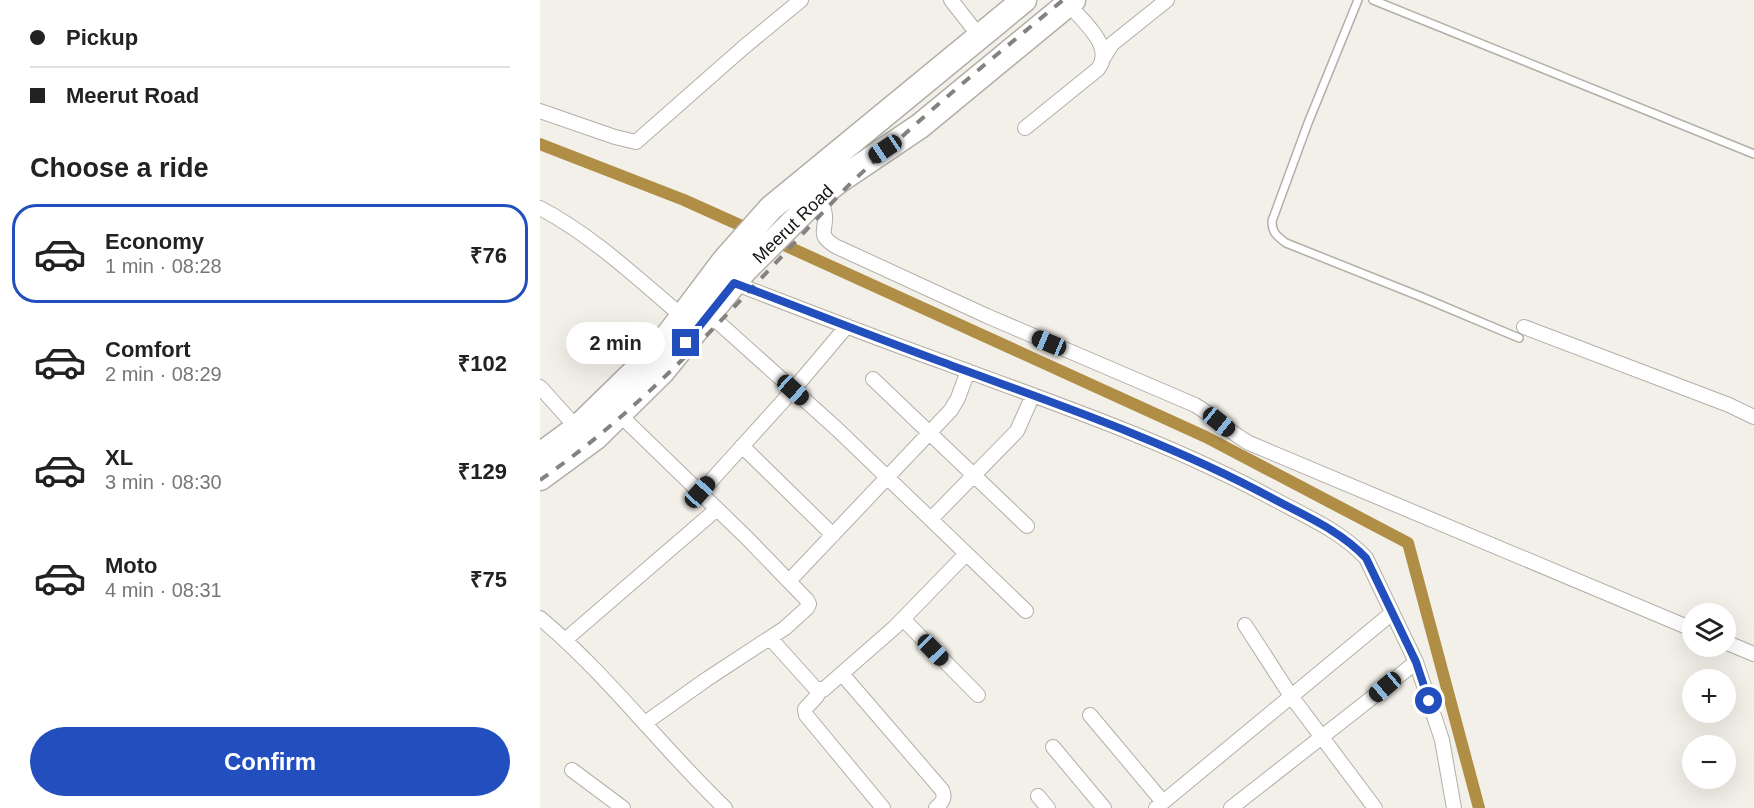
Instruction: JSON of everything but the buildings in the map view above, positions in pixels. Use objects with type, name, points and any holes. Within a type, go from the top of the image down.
[{"type":"highway","name":"Meerut Road","points":[[540,478],[596,437],[662,372],[709,314],[771,208],[1024,0]]},
{"type":"highway","name":"Meerut Road","points":[[540,455],[577,428],[657,350],[682,316],[788,226],[819,196],[920,126],[1071,2]]},
{"type":"street","points":[[540,111],[636,142],[801,0]]},
{"type":"street","points":[[951,0],[980,37]]},
{"type":"street","points":[[1026,128],[1098,69],[1112,44],[1167,0]]},
{"type":"street","points":[[1071,2],[1098,39],[1104,57]]},
{"type":"street","points":[[819,196],[825,215],[823,235],[835,246],[987,316],[1195,405],[1249,443],[1682,624]]},
{"type":"street","points":[[540,208],[566,222],[596,244],[682,316]]},
{"type":"street","points":[[734,271],[848,326],[1033,394],[1162,445],[1240,481],[1353,544],[1366,558],[1416,662],[1442,740],[1454,808]]},
{"type":"street","points":[[709,314],[887,477],[1026,611]]},
{"type":"street","points":[[700,492],[848,326]]},
{"type":"street","points":[[1521,333],[1729,405],[1754,417]]},
{"type":"street","points":[[789,581],[955,405],[968,371]]},
{"type":"street","points":[[873,379],[1027,526]]},
{"type":"street","points":[[540,387],[577,428]]},
{"type":"street","points":[[931,519],[1017,431],[1033,394]]},
{"type":"street","points":[[619,414],[789,581],[808,604],[807,608],[785,628],[645,723]]},
{"type":"street","points":[[742,446],[833,535]]},
{"type":"street","points":[[565,640],[717,509]]},
{"type":"street","points":[[770,638],[815,688],[823,690],[903,619],[966,554]]},
{"type":"street","points":[[1090,715],[1160,805],[1392,613]]},
{"type":"street","points":[[540,618],[565,640],[645,723],[715,805]]},
{"type":"street","points":[[903,619],[978,695]]},
{"type":"street","points":[[1245,625],[1291,696],[1375,808]]},
{"type":"street","points":[[1736,647],[1754,654]]},
{"type":"street","points":[[1231,808],[1416,662]]},
{"type":"street","points":[[842,674],[942,790],[945,795],[944,799],[936,808]]},
{"type":"street","points":[[819,690],[817,696],[805,709],[806,715],[883,808]]},
{"type":"street","points":[[1053,747],[1104,808]]},
{"type":"street","points":[[572,770],[623,808]]},
{"type":"street","points":[[1038,796],[1048,808]]},
{"type":"lane","points":[[1358,0],[1308,123],[1272,221],[1272,229],[1286,243],[1424,298],[1521,333]]},
{"type":"lane","points":[[1373,0],[1754,154]]},
{"type":"waterway","points":[[540,144],[684,200],[753,231]]},
{"type":"waterway","points":[[771,239],[1206,437],[1408,543],[1479,808]]},
{"type":"railway","points":[[540,480],[583,449],[663,379],[864,170],[956,89],[1063,0]]},
{"type":"route","points":[[686,343],[734,283],[941,362],[1033,394],[1162,445],[1240,481],[1338,534],[1353,544],[1366,558],[1416,662],[1429,701]]}]
